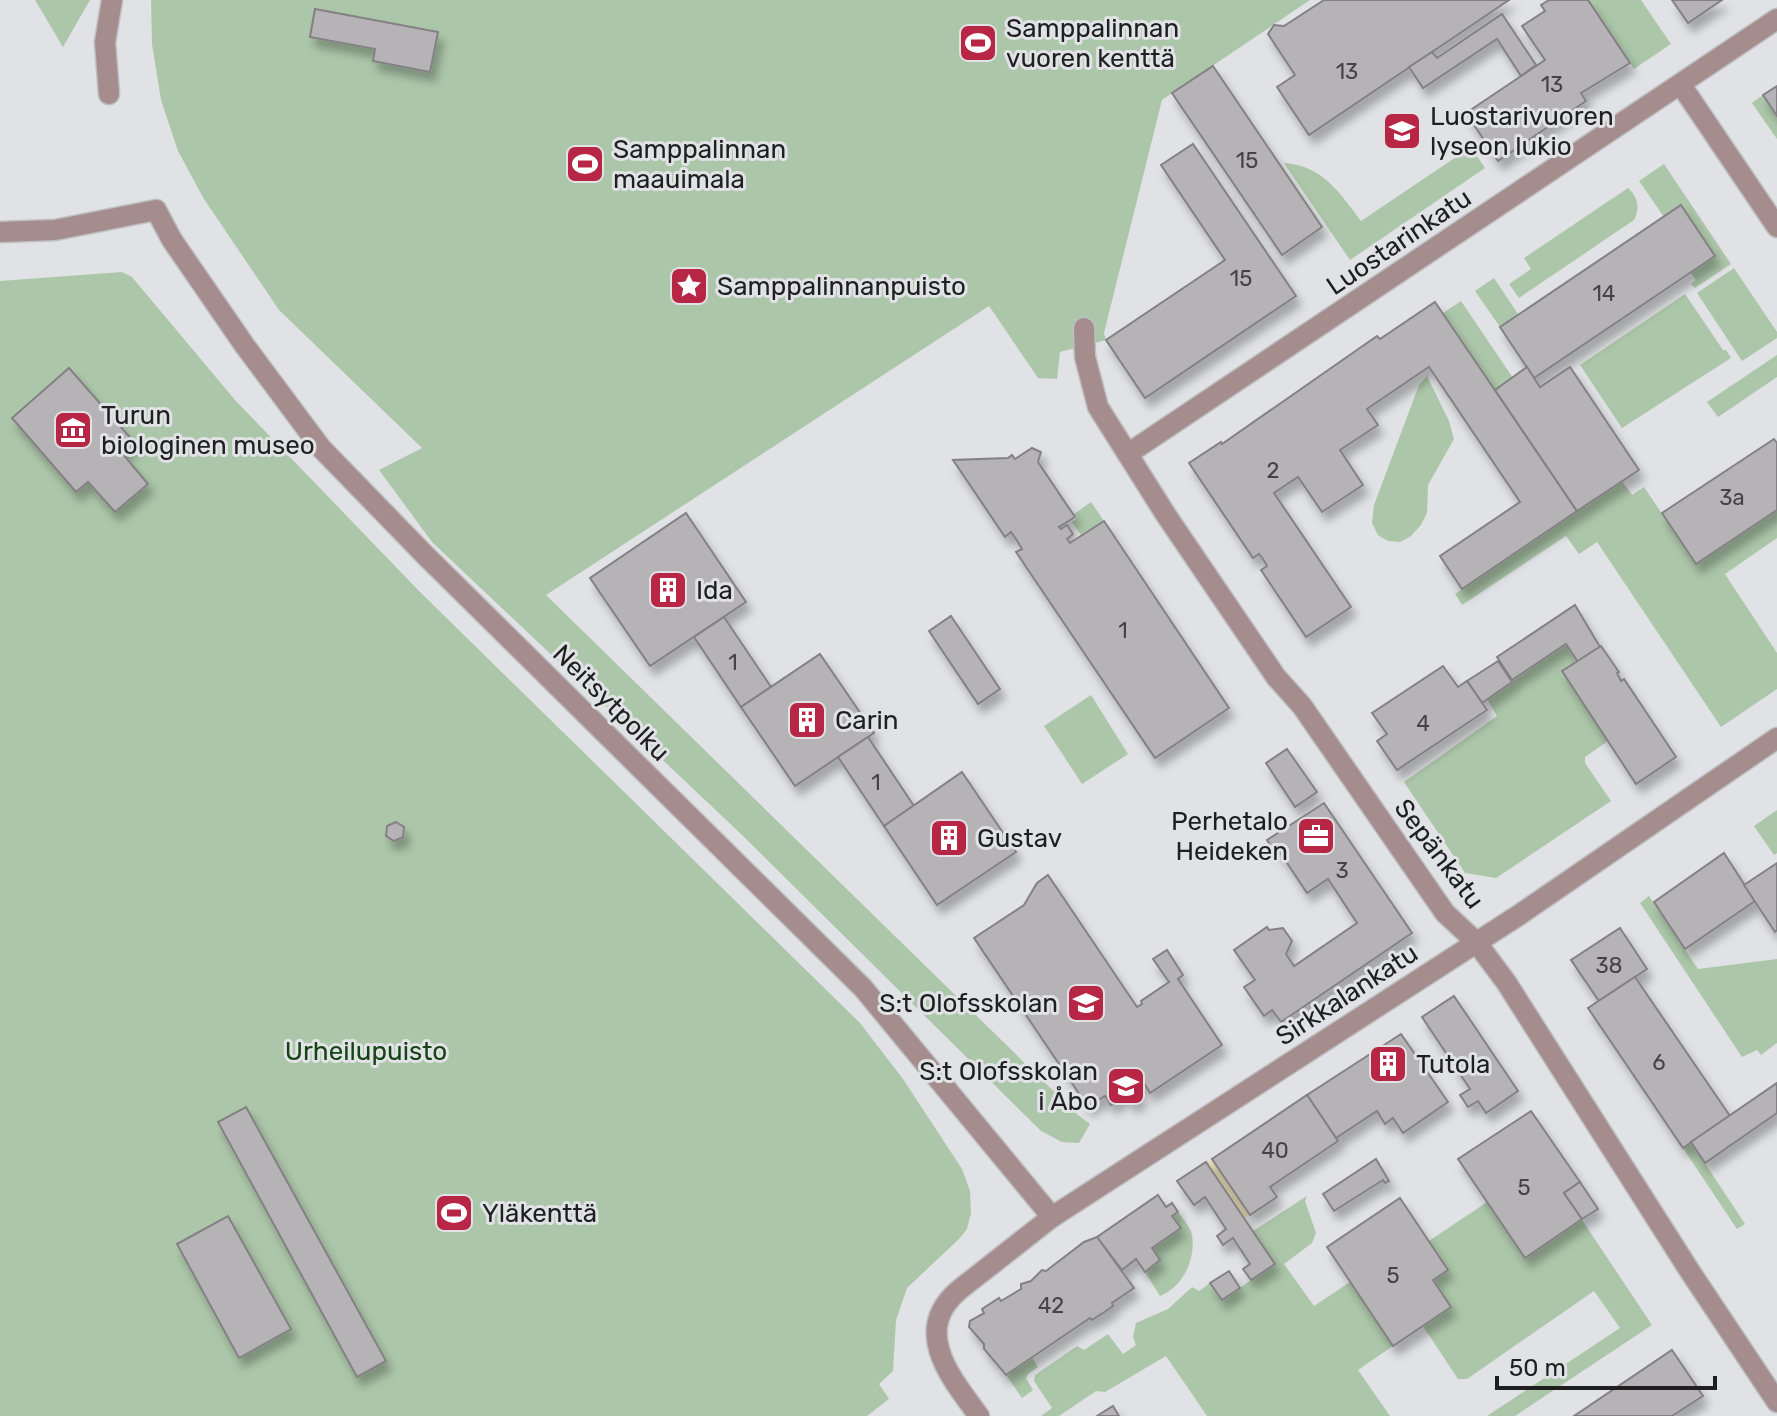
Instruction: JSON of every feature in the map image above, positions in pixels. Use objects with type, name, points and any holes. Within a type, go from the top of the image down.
[{"type":"street","points":[[109,94],[105,42],[112,0]]},
{"type":"street","name":"Luostarinkatu","points":[[1129,453],[1777,19]]},
{"type":"street","points":[[1681,85],[1777,227]]},
{"type":"street","name":"Neitsytpolku","points":[[0,232],[55,230],[156,210],[172,240],[245,346],[321,448],[863,988],[1052,1217]]},
{"type":"street","name":"Sepänkatu","points":[[1084,328],[1085,357],[1098,407],[1166,515],[1276,677],[1302,706],[1445,913],[1476,942],[1506,982],[1777,1402]]},
{"type":"street","name":"Sirkkalankatu","points":[[979,1416],[948,1375],[941,1359],[938,1330],[948,1300],[1052,1217],[1519,915],[1777,738]]},
{"type":"green space","points":[[35,0],[90,0],[63,47]]},
{"type":"green space","name":"Samppalinnanpuisto","points":[[151,0],[1310,0],[1162,100],[1104,333],[1106,340],[1060,352],[1057,379],[1038,378],[989,306],[546,595],[1090,1124],[1079,1143],[1062,1142],[1041,1131],[741,834],[432,542],[379,470],[422,448],[279,310],[204,199],[178,151],[161,100],[152,44]]},
{"type":"green space","points":[[1588,0],[1641,0],[1671,44],[1634,69]]},
{"type":"green space","points":[[1763,95],[1777,116],[1777,139],[1752,103]]},
{"type":"green space","points":[[1471,147],[1485,168],[1350,260],[1284,163],[1320,175],[1361,221]]},
{"type":"green space","points":[[1664,164],[1731,264],[1695,288],[1691,284],[1696,280],[1690,272],[1715,255],[1681,205],[1664,217],[1639,181]]},
{"type":"green space","points":[[1628,188],[1637,203],[1634,220],[1519,298],[1509,284],[1531,269],[1524,258]]},
{"type":"green space","points":[[1734,268],[1777,332],[1777,338],[1742,361],[1697,293]]},
{"type":"green space","name":"Urheilupuisto","points":[[122,272],[132,277],[235,400],[419,591],[860,1023],[903,1079],[962,1169],[970,1191],[971,1213],[967,1229],[907,1288],[896,1320],[893,1371],[879,1384],[889,1399],[867,1416],[0,1416],[0,281]]},
{"type":"green space","points":[[1494,278],[1518,314],[1500,327],[1475,291]]},
{"type":"green space","points":[[1685,294],[1731,358],[1622,428],[1580,365]]},
{"type":"green space","points":[[1461,301],[1513,378],[1495,390],[1443,313]]},
{"type":"green space","points":[[1777,355],[1777,377],[1718,417],[1707,402]]},
{"type":"green space","points":[[1427,376],[1449,421],[1454,439],[1428,485],[1427,513],[1421,525],[1400,542],[1388,541],[1378,535],[1372,523],[1374,505],[1419,385]]},
{"type":"green space","points":[[1622,481],[1632,495],[1644,487],[1696,564],[1777,510],[1777,538],[1725,574],[1777,653],[1777,689],[1721,727],[1597,542],[1579,554],[1566,536],[1462,605],[1455,594]]},
{"type":"green space","points":[[1091,502],[1104,521],[1081,535],[1072,522],[1077,518],[1074,514]]},
{"type":"green space","points":[[1566,644],[1578,662],[1608,741],[1585,757],[1585,763],[1611,801],[1496,878],[1465,873],[1404,782],[1497,716],[1487,699]]},
{"type":"green space","points":[[1091,695],[1128,754],[1082,784],[1044,726]]},
{"type":"green space","points":[[1777,810],[1777,853],[1774,855],[1754,826]]},
{"type":"green space","points":[[1649,896],[1698,969],[1777,959],[1777,1043],[1761,1055],[1757,1050],[1742,1057],[1640,903]]},
{"type":"green space","points":[[1691,1142],[1745,1224],[1737,1229],[1683,1148]]},
{"type":"green space","points":[[1307,1196],[1305,1201],[1316,1233],[1312,1243],[1284,1264],[1314,1306],[1350,1282],[1393,1346],[1358,1370],[1390,1416],[1207,1416],[1166,1356],[1105,1392],[1096,1391],[1059,1416],[1041,1416],[1052,1408],[1034,1381],[1035,1375],[1077,1346],[1084,1350],[1108,1334],[1123,1354],[1136,1345],[1133,1337],[1136,1323],[1168,1309],[1192,1287],[1199,1291],[1210,1283],[1222,1300],[1275,1264],[1253,1231]]},
{"type":"green space","points":[[1487,1202],[1525,1258],[1582,1220],[1652,1325],[1515,1416],[1487,1416],[1620,1328],[1594,1291],[1467,1379],[1458,1379],[1423,1326],[1451,1307],[1433,1280],[1448,1270],[1429,1241]]},
{"type":"green space","points":[[1178,1212],[1191,1232],[1192,1253],[1181,1279],[1160,1296],[1145,1272],[1160,1260],[1152,1248],[1180,1228],[1172,1216]]},
{"type":"green space","points":[[1032,1357],[1038,1367],[1026,1378],[1033,1390],[1022,1398],[1006,1375]]},
{"type":"sand","points":[[1212,1159],[1250,1215],[1244,1218],[1207,1163]]},
{"type":"building","points":[[1324,0],[1509,0],[1309,135],[1277,87],[1295,75],[1268,34],[1274,25],[1284,26]]},
{"type":"building","points":[[1549,0],[1588,0],[1630,63],[1581,93],[1586,101],[1498,161],[1466,113],[1545,60],[1522,26],[1545,11],[1541,5]]},
{"type":"building","points":[[1672,0],[1722,0],[1688,23]]},
{"type":"building","points":[[315,9],[438,32],[430,72],[373,61],[375,49],[310,37]]},
{"type":"building","points":[[1502,14],[1536,65],[1521,76],[1497,39],[1423,88],[1409,67],[1432,52],[1437,58]]},
{"type":"building","points":[[1213,66],[1322,227],[1282,255],[1172,93]]},
{"type":"building","points":[[1777,86],[1777,116],[1763,95]]},
{"type":"building","points":[[1193,144],[1296,296],[1145,398],[1106,340],[1225,260],[1161,165]]},
{"type":"building","points":[[1681,205],[1715,256],[1534,378],[1500,327]]},
{"type":"building","points":[[1435,302],[1577,511],[1462,589],[1440,556],[1520,502],[1429,367],[1367,409],[1378,425],[1340,450],[1363,485],[1322,512],[1298,477],[1274,493],[1351,607],[1306,637],[1261,570],[1267,566],[1263,559],[1259,554],[1253,558],[1189,463],[1222,444],[1377,336],[1380,339]]},
{"type":"building","points":[[1527,367],[1540,387],[1570,367],[1639,470],[1577,511],[1495,390]]},
{"type":"building","name":"Turun biologinen museo","points":[[69,368],[134,442],[122,453],[148,484],[115,512],[88,482],[76,492],[12,418]]},
{"type":"building","points":[[1774,439],[1777,443],[1777,510],[1696,564],[1662,513]]},
{"type":"building","points":[[1032,448],[1041,452],[1038,462],[1075,517],[1059,527],[1061,529],[1067,525],[1073,534],[1067,539],[1070,543],[1104,521],[1229,708],[1155,758],[1016,552],[1022,549],[1016,539],[1011,532],[1005,537],[953,460],[1008,458],[1012,455],[1015,459]]},
{"type":"building","name":"Ida","points":[[686,513],[746,602],[650,666],[590,578]]},
{"type":"building","points":[[1575,605],[1600,647],[1578,662],[1566,644],[1512,680],[1497,657]]},
{"type":"building","points":[[951,616],[1000,689],[978,704],[929,631]]},
{"type":"building","points":[[724,617],[771,687],[741,707],[694,637]]},
{"type":"building","points":[[1601,646],[1619,672],[1621,681],[1624,679],[1676,757],[1636,784],[1562,671]]},
{"type":"building","name":"Carin","points":[[820,654],[874,733],[795,786],[741,707]]},
{"type":"building","points":[[1498,661],[1512,682],[1482,703],[1467,681]]},
{"type":"building","points":[[1443,666],[1458,687],[1467,681],[1487,710],[1397,770],[1377,741],[1387,734],[1372,713]]},
{"type":"building","points":[[868,737],[914,806],[884,826],[838,757]]},
{"type":"building","points":[[1287,749],[1317,792],[1295,807],[1266,763]]},
{"type":"building","name":"Gustav","points":[[962,772],[1016,852],[937,905],[884,826]]},
{"type":"building","points":[[1324,803],[1412,933],[1281,1022],[1272,1010],[1264,1016],[1244,987],[1255,980],[1234,950],[1267,927],[1269,930],[1283,928],[1292,941],[1286,954],[1294,966],[1357,923],[1328,879],[1307,893],[1277,848],[1273,850],[1267,840]]},
{"type":"building","points":[[396,822],[404,827],[403,837],[394,841],[386,836],[387,826]]},
{"type":"building","points":[[1724,853],[1755,901],[1685,949],[1654,902]]},
{"type":"building","points":[[1777,863],[1777,930],[1775,932],[1744,885]]},
{"type":"building","points":[[1048,875],[1137,1007],[1169,982],[1153,959],[1167,950],[1183,975],[1178,979],[1222,1045],[1150,1093],[1144,1083],[1136,1088],[1142,1097],[1132,1104],[1126,1095],[1111,1105],[1105,1096],[1088,1107],[974,938],[1024,905],[1037,883]]},
{"type":"building","points":[[1620,928],[1647,969],[1599,1001],[1571,960]]},
{"type":"building","points":[[1635,977],[1730,1116],[1683,1148],[1588,1008]]},
{"type":"building","points":[[1454,996],[1518,1091],[1486,1113],[1478,1101],[1468,1107],[1460,1095],[1470,1089],[1422,1017]]},
{"type":"building","name":"Tutola","points":[[1401,1034],[1448,1102],[1403,1133],[1393,1118],[1385,1124],[1377,1111],[1336,1138],[1307,1095]]},
{"type":"building","points":[[1777,1083],[1777,1113],[1705,1163],[1691,1142]]},
{"type":"building","points":[[1307,1095],[1338,1141],[1270,1187],[1277,1197],[1250,1215],[1212,1159]]},
{"type":"building","points":[[246,1107],[386,1361],[357,1377],[218,1122]]},
{"type":"building","points":[[1531,1111],[1580,1182],[1564,1193],[1582,1219],[1525,1258],[1458,1159]]},
{"type":"building","points":[[1376,1159],[1389,1181],[1385,1183],[1383,1180],[1334,1211],[1323,1194]]},
{"type":"building","points":[[1206,1162],[1275,1264],[1251,1280],[1243,1269],[1250,1264],[1233,1238],[1223,1245],[1217,1236],[1226,1229],[1205,1197],[1194,1205],[1177,1181]]},
{"type":"building","points":[[1580,1182],[1598,1209],[1582,1219],[1564,1193]]},
{"type":"building","points":[[1158,1195],[1166,1207],[1172,1203],[1178,1212],[1172,1216],[1181,1228],[1152,1248],[1160,1260],[1145,1272],[1136,1259],[1122,1270],[1097,1237]]},
{"type":"building","points":[[1400,1198],[1448,1270],[1433,1280],[1451,1307],[1393,1346],[1327,1247]]},
{"type":"building","points":[[228,1216],[291,1329],[239,1358],[177,1244]]},
{"type":"building","points":[[1097,1237],[1134,1288],[1106,1311],[1092,1320],[1090,1318],[1006,1375],[969,1327],[970,1321],[984,1313],[982,1309],[1021,1289],[1021,1284],[1031,1281],[1084,1242]]},
{"type":"building","points":[[1229,1271],[1240,1288],[1222,1300],[1210,1283]]},
{"type":"building","points":[[1672,1350],[1703,1396],[1672,1416],[1574,1416]]},
{"type":"building","points":[[1113,1406],[1119,1416],[1097,1416]]},
{"type":"place","name":"Samppalinnan vuoren kenttä","points":[[978,43]]},
{"type":"place","name":"Luostarivuoren lyseon lukio","points":[[1402,131]]},
{"type":"place","name":"Samppalinnan maauimala","points":[[585,164]]},
{"type":"place","name":"Samppalinnanpuisto","points":[[689,286]]},
{"type":"place","name":"Turun biologinen museo","points":[[73,430]]},
{"type":"place","name":"Ida","points":[[668,590]]},
{"type":"place","name":"Carin","points":[[807,720]]},
{"type":"place","name":"Perhetalo Heideken","points":[[1316,836]]},
{"type":"place","name":"Gustav","points":[[949,838]]},
{"type":"place","name":"S:t Olofsskolan","points":[[1086,1003]]},
{"type":"place","name":"Tutola","points":[[1388,1064]]},
{"type":"place","name":"S:t Olofsskolan i Åbo","points":[[1126,1086]]},
{"type":"place","name":"Yläkenttä","points":[[454,1213]]}]
